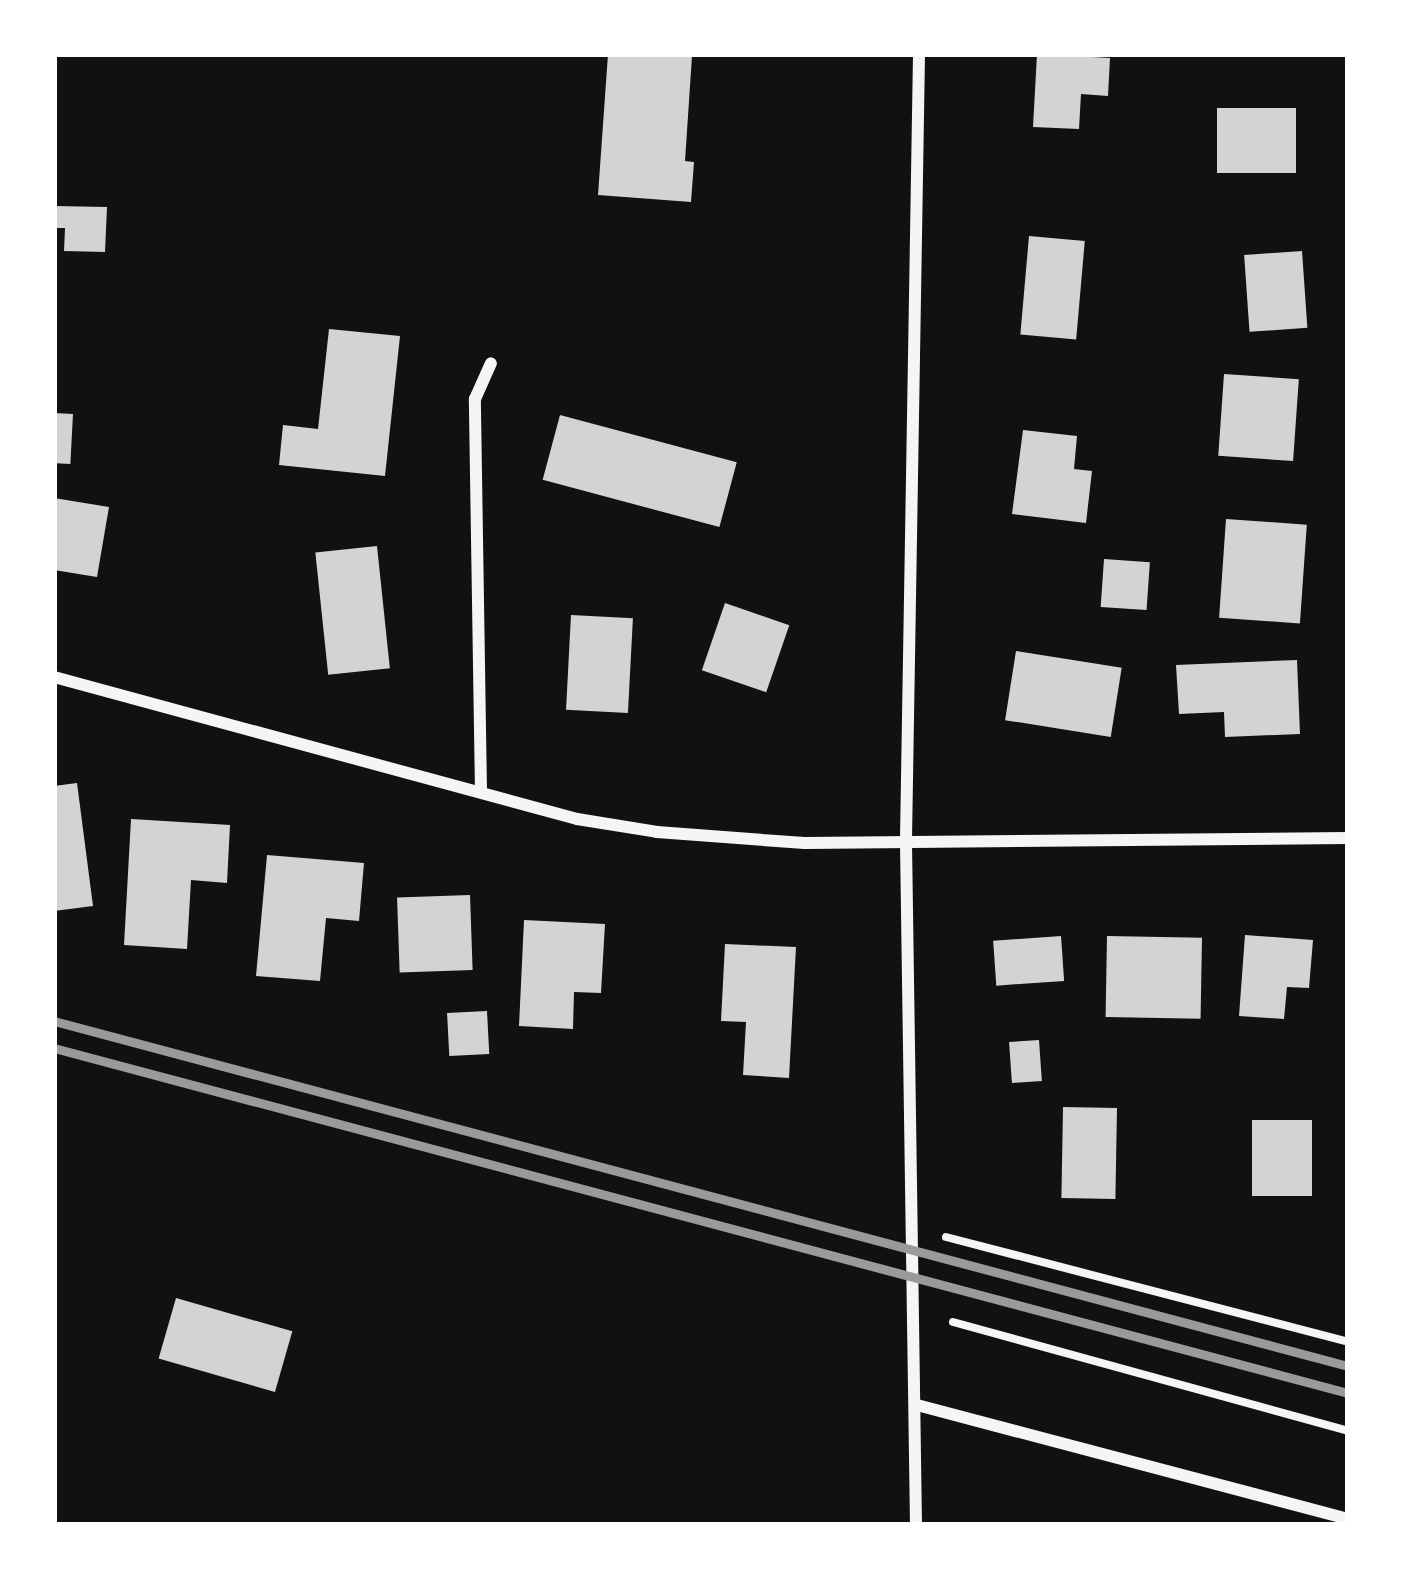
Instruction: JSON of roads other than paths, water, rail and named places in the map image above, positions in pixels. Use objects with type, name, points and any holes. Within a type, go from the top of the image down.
[{"type":"street","points":[[916,1525],[906,839],[919,54]]},
{"type":"street","points":[[481,793],[475,399],[490,363]]},
{"type":"street","points":[[54,677],[577,819],[657,832],[805,843],[1348,838]]},
{"type":"street","points":[[917,1406],[1348,1519]]},
{"type":"railway","points":[[54,1021],[1348,1366]]},
{"type":"railway","points":[[54,1048],[1348,1393]]}]
